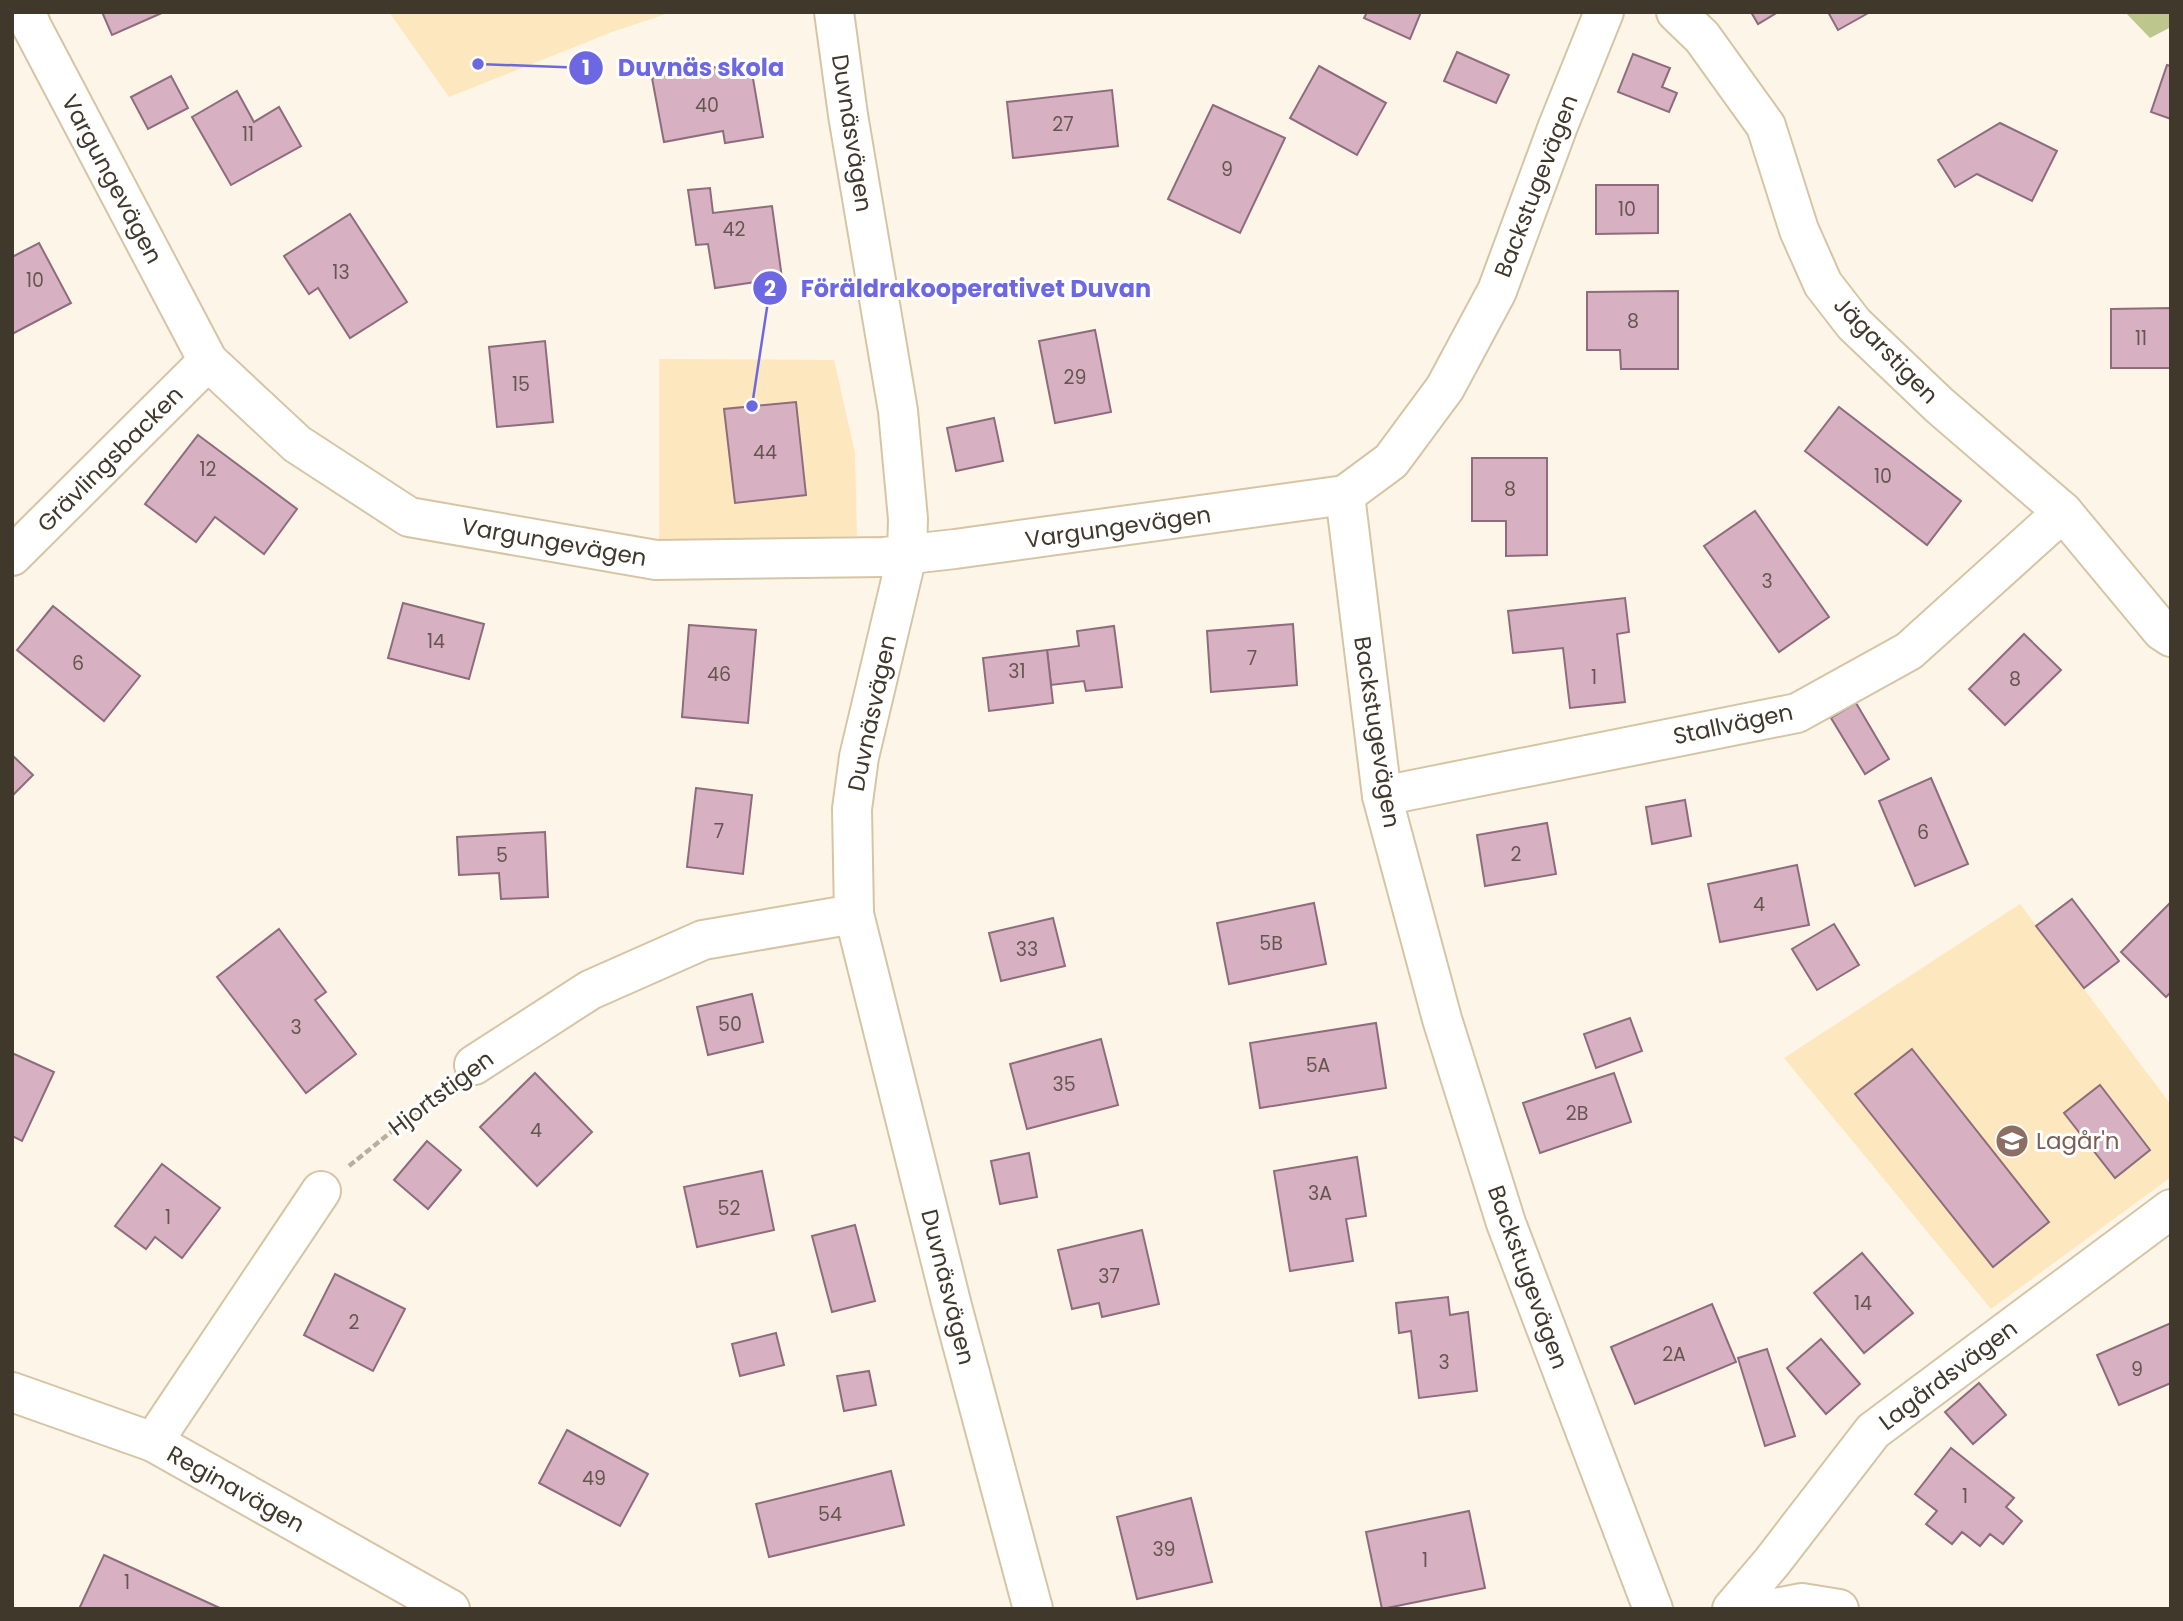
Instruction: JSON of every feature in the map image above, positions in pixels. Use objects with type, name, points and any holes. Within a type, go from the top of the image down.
[{"type":"street","name":"Vargungevägen","points":[[26,12],[208,361],[297,444],[409,517],[656,560],[907,555],[1345,495]]},
{"type":"street","name":"Duvnäsvägen","points":[[834,12],[848,116],[898,411],[908,519],[907,555],[859,757],[852,809],[853,914],[1033,1609]]},
{"type":"street","name":"Backstugevägen","points":[[1604,12],[1558,126],[1497,291],[1445,388],[1391,461],[1345,495],[1382,796],[1442,1019],[1506,1223],[1653,1609]]},
{"type":"street","name":"Jägarstigen","points":[[1676,12],[1702,37],[1766,126],[1799,230],[1823,284],[1854,324],[1939,405],[2063,512],[2162,631],[2171,637]]},
{"type":"street","name":"Grävlingsbacken","points":[[12,556],[208,361]]},
{"type":"street","name":"Stallvägen","points":[[1382,796],[1797,713],[1909,651],[2063,512]]},
{"type":"street","name":"Hjortstigen","points":[[474,1065],[590,990],[702,940],[853,914]]},
{"type":"street","points":[[153,1442],[321,1191]]},
{"type":"street","name":"Lagårdsvägen","points":[[1732,1609],[1772,1562],[1873,1431],[2171,1209]]},
{"type":"street","name":"Reginavägen","points":[[12,1392],[153,1442],[450,1609]]},
{"type":"street","points":[[1770,1609],[1802,1603],[1839,1609]]},
{"type":"path","name":"Hjortstigen","points":[[321,1191],[474,1065]]},
{"type":"shaded area","points":[[389,12],[672,12],[612,32],[449,97]]},
{"type":"shaded area","points":[[659,359],[834,360],[855,453],[857,536],[659,544]]},
{"type":"shaded area","name":"Lagår'n","points":[[2020,904],[2171,1105],[2171,1177],[1991,1309],[1784,1058]]},
{"type":"green space","points":[[2125,12],[2171,12],[2171,27],[2150,38]]},
{"type":"building","points":[[102,12],[164,12],[112,35]]},
{"type":"building","points":[[1367,12],[1421,12],[1410,39],[1364,18]]},
{"type":"building","points":[[1751,12],[1778,12],[1758,24]]},
{"type":"building","points":[[1828,12],[1870,12],[1838,30]]},
{"type":"building","points":[[1457,52],[1509,75],[1496,103],[1444,81]]},
{"type":"building","points":[[1633,54],[1670,68],[1662,87],[1677,93],[1669,112],[1618,92]]},
{"type":"building","points":[[750,61],[763,137],[725,143],[723,131],[664,142],[652,78]]},
{"type":"building","points":[[2167,65],[2171,66],[2171,119],[2151,112]]},
{"type":"building","points":[[1319,66],[1386,103],[1357,155],[1290,118]]},
{"type":"building","points":[[171,76],[188,108],[148,129],[131,97]]},
{"type":"building","points":[[1112,90],[1118,146],[1013,158],[1007,102]]},
{"type":"building","points":[[237,91],[254,122],[279,107],[301,146],[231,185],[192,117]]},
{"type":"building","points":[[1213,105],[1285,138],[1240,233],[1168,199]]},
{"type":"building","points":[[2000,123],[2057,151],[2032,201],[1977,174],[1955,187],[1938,160]]},
{"type":"building","points":[[1596,185],[1658,185],[1658,233],[1596,234]]},
{"type":"building","points":[[710,188],[713,213],[772,206],[782,278],[715,288],[708,244],[696,245],[688,190]]},
{"type":"building","points":[[350,214],[407,302],[350,338],[318,288],[309,294],[284,256]]},
{"type":"building","points":[[39,243],[71,303],[12,334],[12,257]]},
{"type":"building","points":[[1678,291],[1678,369],[1621,369],[1620,350],[1587,350],[1587,292]]},
{"type":"building","points":[[2171,308],[2171,368],[2111,368],[2111,309]]},
{"type":"building","points":[[1095,330],[1111,412],[1055,423],[1039,341]]},
{"type":"building","points":[[545,341],[553,422],[497,427],[489,347]]},
{"type":"building","points":[[796,402],[806,495],[735,503],[724,409]]},
{"type":"building","points":[[1839,407],[1961,501],[1927,545],[1805,451]]},
{"type":"building","points":[[994,418],[1003,461],[956,471],[947,428]]},
{"type":"building","points":[[198,435],[297,509],[264,554],[215,517],[196,542],[145,504]]},
{"type":"building","points":[[1472,458],[1547,458],[1547,555],[1506,556],[1506,521],[1472,521]]},
{"type":"building","points":[[1755,511],[1829,617],[1779,652],[1704,546]]},
{"type":"building","points":[[1625,598],[1629,632],[1617,634],[1625,702],[1570,708],[1563,648],[1513,653],[1508,611]]},
{"type":"building","points":[[403,603],[484,624],[469,679],[388,658]]},
{"type":"building","points":[[53,606],[140,676],[104,721],[17,650]]},
{"type":"building","points":[[1293,624],[1297,685],[1211,692],[1207,631]]},
{"type":"building","points":[[689,625],[756,630],[748,723],[682,717]]},
{"type":"building","points":[[1114,626],[1122,687],[1086,691],[1084,681],[1051,685],[1047,650],[1079,646],[1077,631]]},
{"type":"building","points":[[2024,634],[2061,670],[2005,725],[1969,689]]},
{"type":"building","points":[[1047,650],[1053,703],[989,711],[983,658]]},
{"type":"building","points":[[1856,703],[1889,759],[1865,774],[1831,718]]},
{"type":"building","points":[[12,755],[33,775],[12,796]]},
{"type":"building","points":[[1931,778],[1968,864],[1915,886],[1879,801]]},
{"type":"building","points":[[696,788],[752,795],[743,874],[687,867]]},
{"type":"building","points":[[1685,800],[1691,836],[1652,844],[1646,807]]},
{"type":"building","points":[[1547,823],[1556,874],[1485,886],[1477,835]]},
{"type":"building","points":[[545,832],[548,897],[501,899],[499,873],[459,875],[457,837]]},
{"type":"building","points":[[1797,865],[1809,925],[1720,942],[1708,884]]},
{"type":"building","points":[[2072,899],[2119,961],[2084,988],[2036,926]]},
{"type":"building","points":[[2171,902],[2171,992],[2166,997],[2121,952]]},
{"type":"building","points":[[1314,903],[1326,964],[1229,984],[1217,923]]},
{"type":"building","points":[[1053,918],[1065,966],[1001,981],[989,933]]},
{"type":"building","points":[[1834,924],[1859,965],[1817,990],[1792,949]]},
{"type":"building","points":[[279,929],[326,992],[315,1000],[356,1054],[306,1093],[217,977]]},
{"type":"building","points":[[752,994],[763,1042],[708,1055],[697,1007]]},
{"type":"building","points":[[1630,1018],[1642,1051],[1596,1068],[1584,1034]]},
{"type":"building","points":[[1376,1023],[1386,1088],[1260,1108],[1250,1043]]},
{"type":"building","points":[[1101,1039],[1118,1105],[1027,1129],[1010,1064]]},
{"type":"building","points":[[1912,1049],[2049,1222],[1993,1267],[1855,1094]]},
{"type":"building","points":[[12,1053],[54,1072],[22,1141],[12,1136]]},
{"type":"building","points":[[535,1073],[592,1132],[537,1186],[480,1127]]},
{"type":"building","points":[[1614,1073],[1631,1122],[1540,1153],[1523,1103]]},
{"type":"building","points":[[2100,1085],[2150,1150],[2115,1178],[2064,1113]]},
{"type":"building","points":[[427,1141],[461,1170],[428,1209],[394,1180]]},
{"type":"building","points":[[1029,1153],[1037,1197],[1000,1204],[991,1161]]},
{"type":"building","points":[[1357,1157],[1366,1216],[1346,1219],[1353,1261],[1290,1271],[1274,1171]]},
{"type":"building","points":[[162,1164],[220,1208],[182,1258],[155,1237],[146,1249],[115,1226]]},
{"type":"building","points":[[762,1171],[774,1230],[697,1247],[684,1187]]},
{"type":"building","points":[[855,1225],[875,1301],[832,1312],[812,1236]]},
{"type":"building","points":[[1142,1230],[1159,1304],[1102,1317],[1099,1303],[1072,1309],[1058,1250]]},
{"type":"building","points":[[1862,1253],[1913,1313],[1864,1353],[1814,1293]]},
{"type":"building","points":[[335,1274],[405,1309],[373,1371],[304,1335]]},
{"type":"building","points":[[1448,1297],[1450,1315],[1468,1312],[1477,1391],[1419,1398],[1411,1331],[1399,1333],[1396,1303]]},
{"type":"building","points":[[1712,1304],[1736,1362],[1635,1404],[1611,1347]]},
{"type":"building","points":[[2171,1323],[2171,1383],[2119,1405],[2097,1355]]},
{"type":"building","points":[[776,1333],[784,1365],[740,1376],[732,1344]]},
{"type":"building","points":[[1821,1339],[1860,1384],[1826,1414],[1787,1368]]},
{"type":"building","points":[[1767,1349],[1795,1436],[1765,1446],[1738,1358]]},
{"type":"building","points":[[869,1371],[876,1405],[844,1411],[837,1376]]},
{"type":"building","points":[[1979,1383],[2006,1415],[1973,1444],[1945,1412]]},
{"type":"building","points":[[567,1430],[648,1474],[620,1526],[539,1483]]},
{"type":"building","points":[[1951,1448],[2014,1498],[2006,1507],[2022,1521],[2003,1544],[1990,1534],[1980,1546],[1962,1532],[1952,1544],[1926,1524],[1937,1511],[1915,1494]]},
{"type":"building","points":[[891,1471],[904,1525],[769,1557],[756,1504]]},
{"type":"building","points":[[1191,1498],[1212,1582],[1137,1599],[1117,1517]]},
{"type":"building","points":[[1469,1511],[1485,1588],[1382,1609],[1366,1532]]},
{"type":"building","points":[[104,1555],[222,1609],[79,1609]]},
{"type":"place","name":"Duvnäs skola","points":[[478,64]]},
{"type":"place","name":"Föräldrakooperativet Duvan","points":[[752,406]]},
{"type":"place","name":"Lagår'n","points":[[2012,1141]]}]
